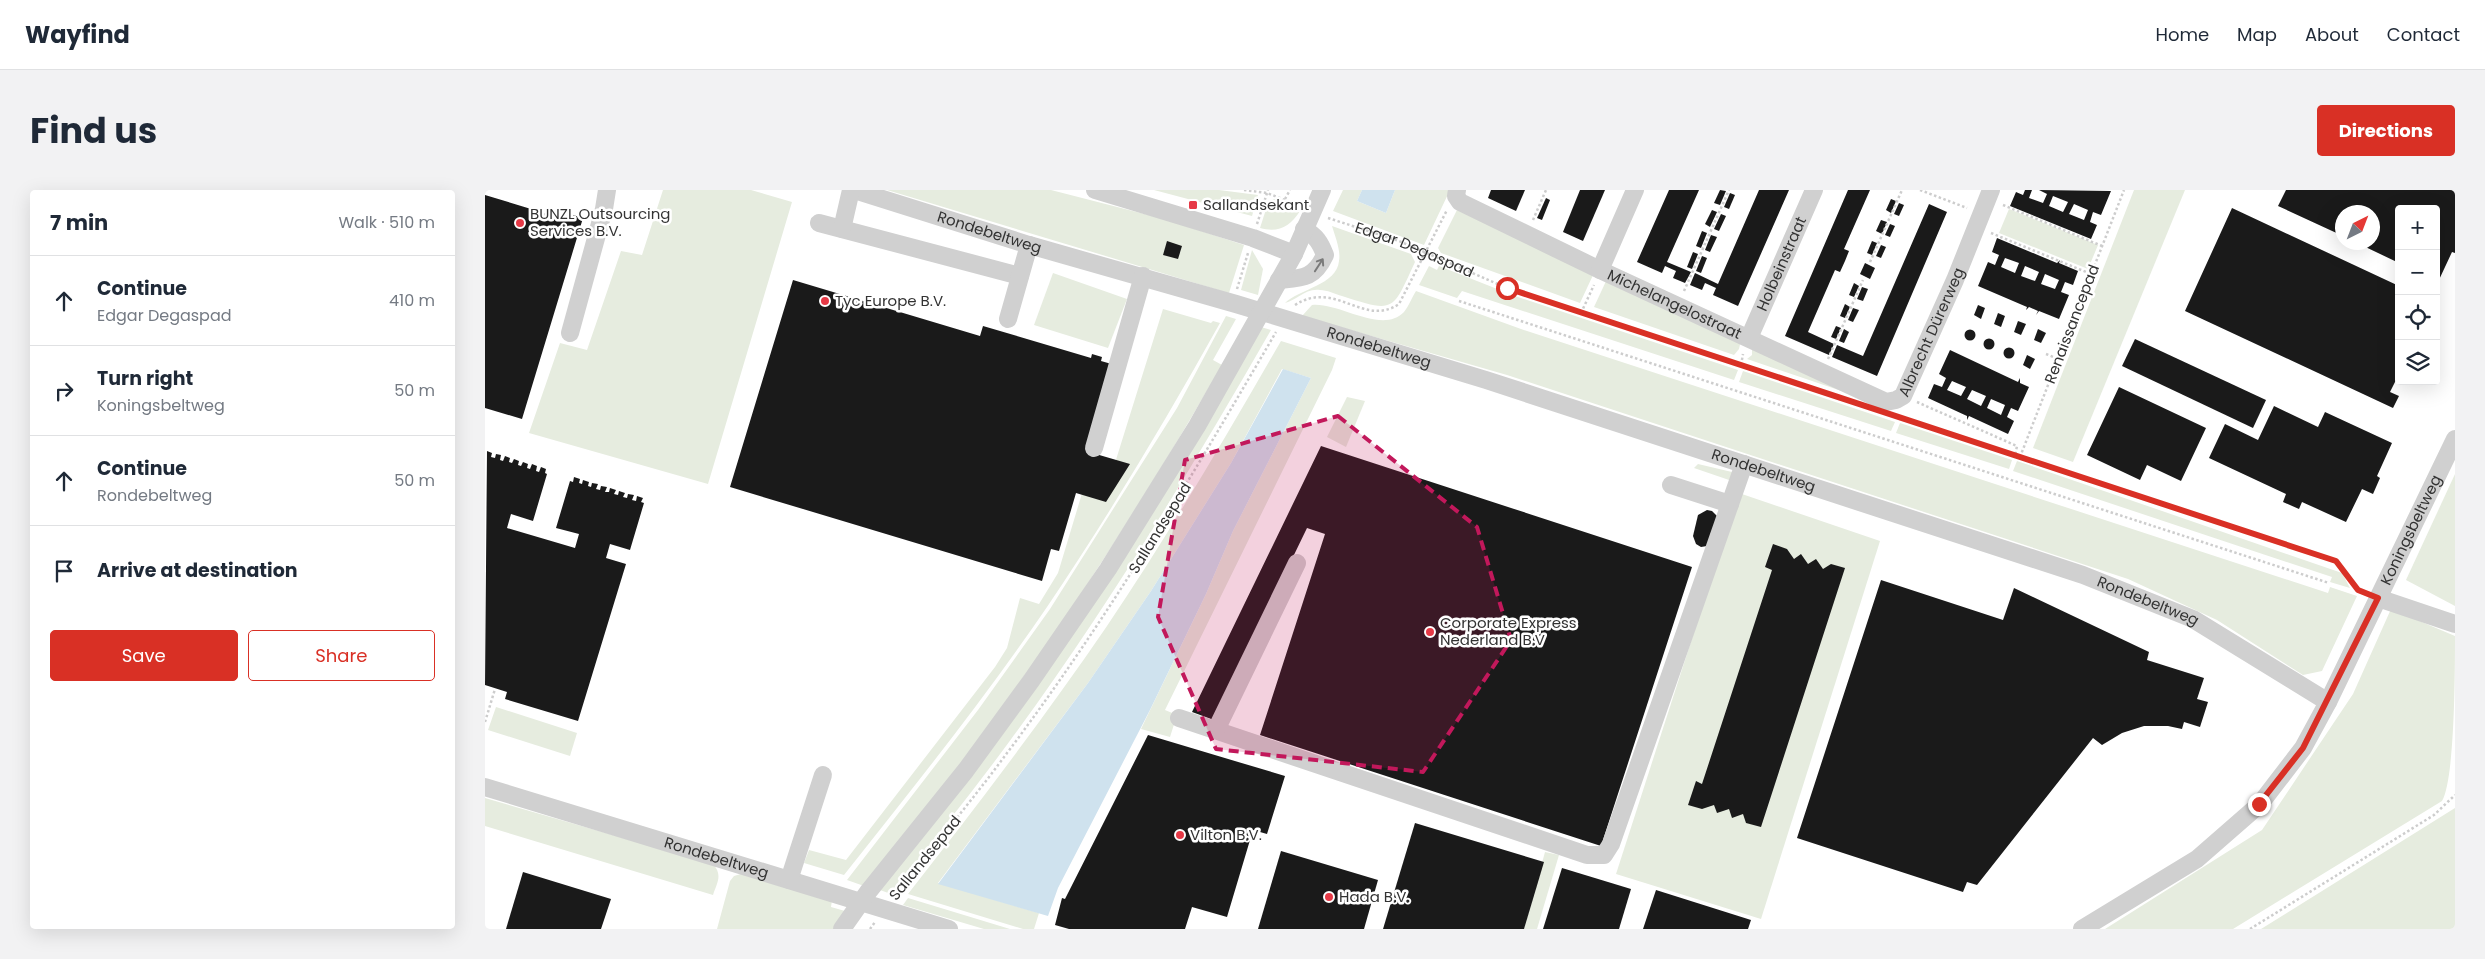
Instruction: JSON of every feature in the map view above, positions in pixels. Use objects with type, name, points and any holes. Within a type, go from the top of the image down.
[{"type":"street","points":[[570,333],[604,209],[607,190]]},
{"type":"street","points":[[842,229],[852,190]]},
{"type":"street","name":"Rondebeltweg","points":[[852,190],[1029,245],[1143,276],[1477,377],[2083,574],[2193,618],[2328,702]]},
{"type":"street","points":[[1095,190],[1253,238],[1294,254]]},
{"type":"street","points":[[842,929],[860,903],[966,770],[1031,681],[1108,569],[1197,426],[1260,311],[1294,254],[1322,190]]},
{"type":"street","points":[[1601,270],[1635,190]]},
{"type":"street","name":"Holbeinstraat","points":[[1749,338],[1814,190]]},
{"type":"street","name":"Michelangelostraat","points":[[1456,193],[1459,202],[1886,402],[1903,396]]},
{"type":"street","name":"Albrecht Dürerweg","points":[[1903,396],[1984,207]]},
{"type":"street","points":[[819,223],[1020,276]]},
{"type":"street","points":[[1279,280],[1302,278],[1313,273],[1320,266],[1325,255],[1321,244],[1315,235],[1304,229]]},
{"type":"street","points":[[1008,319],[1029,245]]},
{"type":"street","points":[[1095,448],[1143,276]]},
{"type":"street","name":"Koningsbeltweg","points":[[2328,702],[2455,439]]},
{"type":"street","points":[[1179,718],[1577,852],[1597,857],[1604,855],[1611,844],[1744,464]]},
{"type":"street","points":[[1671,485],[1730,504]]},
{"type":"street","points":[[1215,730],[1297,563]]},
{"type":"street","points":[[2378,598],[2455,624]]},
{"type":"street","points":[[2082,929],[2197,859],[2259,804],[2303,748],[2328,702]]},
{"type":"street","points":[[789,880],[823,775]]},
{"type":"street","name":"Rondebeltweg","points":[[485,787],[949,929]]},
{"type":"path","name":"Edgar Degaspad","points":[[1244,190],[1267,193],[1285,199],[1354,228],[1399,242],[1507,288],[1827,393]]},
{"type":"path","points":[[1285,199],[1290,190]]},
{"type":"path","points":[[1530,226],[1546,190]]},
{"type":"path","points":[[1681,296],[1729,190]]},
{"type":"path","points":[[1870,262],[1902,190]]},
{"type":"path","points":[[1920,190],[1984,207],[2102,246]]},
{"type":"path","name":"Renaissancepad","points":[[2019,457],[2124,190]]},
{"type":"path","name":"Sallandsepad","points":[[870,929],[1007,754],[1101,619],[1175,506],[1291,308],[1305,298],[1319,296],[1378,312],[1389,311],[1399,304],[1456,193]]},
{"type":"path","points":[[1984,207],[2091,274]]},
{"type":"path","points":[[1581,313],[1601,270]]},
{"type":"path","points":[[1827,363],[1863,280]]},
{"type":"path","points":[[1459,302],[2329,583]]},
{"type":"path","points":[[2046,354],[2058,359]]},
{"type":"path","name":"Albrecht Dürerweg","points":[[1903,396],[2017,446],[2015,456]]},
{"type":"path","points":[[1893,414],[2336,561],[2358,590],[2378,598]]},
{"type":"path","points":[[485,722],[495,689]]},
{"type":"path","points":[[2250,929],[2435,815],[2455,796]]},
{"type":"highlighted area","points":[[1338,416],[1477,527],[1511,640],[1423,772],[1216,749],[1158,617],[1185,460]]},
{"type":"shaded area","points":[[663,190],[751,190],[792,202],[708,484],[529,433],[560,343],[587,350],[621,251],[642,255]]},
{"type":"shaded area","points":[[887,190],[1051,190],[1164,219],[1244,245],[1229,293]]},
{"type":"shaded area","points":[[1154,190],[1219,190],[1258,195],[1252,216]]},
{"type":"shaded area","points":[[1343,190],[1362,190],[1357,201],[1386,213],[1395,190],[1450,190],[1424,245],[1333,211]]},
{"type":"shaded area","points":[[2134,190],[2185,190],[2073,462],[2033,448]]},
{"type":"shaded area","points":[[1274,199],[1300,211],[1288,225],[1272,230],[1260,228],[1268,203]]},
{"type":"shaded area","points":[[2009,209],[2098,245],[2088,269],[1999,233]]},
{"type":"shaded area","points":[[1457,210],[1594,273],[1580,303],[1441,253],[1438,248]]},
{"type":"shaded area","points":[[1332,226],[1411,254],[1415,262],[1401,291],[1390,304],[1382,306],[1373,305],[1323,290],[1310,291],[1285,303],[1325,281],[1337,269],[1339,253]]},
{"type":"shaded area","points":[[1252,250],[1263,269],[1258,295],[1241,290]]},
{"type":"shaded area","points":[[1429,266],[1437,270],[1439,266],[1515,296],[1738,370],[1734,380],[1462,291],[1457,298],[1419,285]]},
{"type":"shaded area","points":[[1053,273],[1127,299],[1108,348],[1034,325]]},
{"type":"shaded area","points":[[1607,279],[1741,340],[1739,349],[1734,355],[1594,307]]},
{"type":"shaded area","points":[[1416,291],[1521,329],[2328,593],[2330,587],[2357,596],[2322,671],[2303,675],[2217,620],[2128,579],[1507,375],[1302,316],[1312,305],[1323,305],[1372,319],[1384,320],[1395,318],[1404,312]]},
{"type":"shaded area","points":[[1163,309],[1211,323],[1213,321],[1220,323],[1093,537],[1047,607],[974,709],[844,875],[804,863],[809,850],[846,860],[995,667],[1007,648],[1020,598],[1039,604],[1058,573],[1083,490],[1105,495]]},
{"type":"shaded area","points":[[1226,316],[1236,319],[1213,360],[1222,365],[1151,484],[1076,602],[985,731],[864,886],[847,880],[978,710],[1050,609],[1177,408]]},
{"type":"shaded area","points":[[1261,327],[1271,330],[1146,540],[1079,642],[995,761],[891,894],[880,890],[968,779]]},
{"type":"shaded area","points":[[1281,341],[1336,358],[1332,370],[1165,710],[1177,715],[1170,737],[1141,729],[1206,594],[1233,531],[1311,378],[1282,369],[1231,463],[1151,591],[1088,683],[938,883],[1039,913],[1034,929],[1023,929],[908,894],[1010,762],[1107,626],[1175,521]]},
{"type":"shaded area","points":[[1752,345],[1886,406],[1747,359],[1752,355]]},
{"type":"shaded area","points":[[1743,371],[1895,422],[1891,431],[1739,382]]},
{"type":"shaded area","points":[[1347,397],[1365,401],[1346,447],[1327,437]]},
{"type":"shaded area","points":[[1900,423],[2012,460],[2009,469],[1896,433]]},
{"type":"shaded area","points":[[2017,461],[2342,573],[2350,588],[2330,582],[2332,577],[2013,471]]},
{"type":"shaded area","points":[[1698,464],[1732,472],[1732,481],[1694,468]]},
{"type":"shaded area","points":[[2455,474],[2455,606],[2406,580]]},
{"type":"shaded area","points":[[1739,493],[1880,541],[1761,919],[1616,874]]},
{"type":"shaded area","points":[[2391,609],[2455,636],[2452,748],[2450,771],[2442,801],[2233,929],[2105,929],[2262,830],[2353,694]]},
{"type":"shaded area","points":[[496,707],[577,733],[570,756],[488,730]]},
{"type":"shaded area","points":[[485,798],[713,864],[718,875],[713,895],[485,826]]},
{"type":"shaded area","points":[[2455,808],[2455,929],[2261,929]]},
{"type":"shaded area","points":[[1545,852],[1559,855],[1537,929],[1524,929]]},
{"type":"shaded area","points":[[744,873],[832,900],[831,907],[845,911],[833,929],[717,929],[730,881],[734,876]]},
{"type":"shaded area","points":[[908,898],[1010,929],[984,929],[903,905]]},
{"type":"water","points":[[1362,190],[1395,190],[1386,213],[1357,201]]},
{"type":"water","points":[[1283,369],[1311,378],[1233,531],[1206,594],[1150,710],[1058,888],[1048,916],[938,884],[1088,683],[1151,591],[1231,463]]},
{"type":"building","points":[[1491,190],[1525,190],[1516,211],[1488,198]]},
{"type":"building","points":[[1580,190],[1605,190],[1583,241],[1563,232]]},
{"type":"building","points":[[1669,190],[1699,190],[1667,262],[1691,272],[1685,283],[1673,278],[1676,271],[1665,266],[1662,273],[1637,262]]},
{"type":"building","points":[[1720,190],[1726,191],[1720,205],[1714,203]]},
{"type":"building","points":[[1759,190],[1789,190],[1738,306],[1713,295],[1716,288],[1705,283],[1702,290],[1690,285],[1695,273],[1718,284]]},
{"type":"building","points":[[1848,190],[1870,190],[1844,249],[1849,251],[1845,261],[1840,272],[1835,270],[1808,332],[1834,344],[1829,355],[1785,336]]},
{"type":"building","points":[[2025,190],[2032,190],[2029,198],[2043,203],[2047,194],[2039,190],[2111,191],[2101,215],[2093,212],[2090,222],[2097,225],[2091,239],[2010,206],[2016,192],[2023,195]],"holes":[[[2053,196],[2068,202],[2063,212],[2049,206]],[[2074,204],[2088,210],[2084,220],[2069,214]]]},
{"type":"building","points":[[2286,190],[2455,190],[2455,253],[2452,252],[2440,278],[2440,205],[2395,205],[2395,261],[2372,250],[2380,250],[2380,205],[2335,205],[2335,232],[2278,206]]},
{"type":"building","points":[[1730,193],[1735,195],[1729,209],[1724,207]]},
{"type":"building","points":[[485,195],[554,216],[556,210],[583,218],[522,419],[485,408]]},
{"type":"building","points":[[1546,198],[1550,200],[1542,220],[1537,218]]},
{"type":"building","points":[[1891,199],[1896,201],[1891,213],[1886,210]]},
{"type":"building","points":[[1899,203],[1904,205],[1899,216],[1894,214]]},
{"type":"building","points":[[1929,204],[1947,212],[1877,376],[1832,357],[1837,345],[1863,356]]},
{"type":"building","points":[[2232,208],[2395,284],[2395,382],[2390,392],[2399,396],[2393,408],[2185,311]]},
{"type":"building","points":[[1712,210],[1717,212],[1710,227],[1705,224]]},
{"type":"building","points":[[1721,214],[1726,216],[1719,231],[1714,229]]},
{"type":"building","points":[[1881,220],[1887,222],[1882,234],[1876,231]]},
{"type":"building","points":[[1890,224],[1895,226],[1890,237],[1885,235]]},
{"type":"building","points":[[1702,231],[1707,233],[1701,248],[1696,246]]},
{"type":"building","points":[[1711,235],[1717,237],[1710,252],[1705,250]]},
{"type":"building","points":[[1997,238],[2057,263],[2060,260],[2059,263],[2078,271],[2073,285],[2065,282],[2061,292],[2069,295],[2059,319],[2039,311],[2036,315],[2038,311],[2029,307],[2026,310],[2027,307],[1978,286],[1988,262],[1995,265],[1999,255],[1992,252]],"holes":[[[2005,258],[2019,263],[2015,273],[2001,267]],[[2025,266],[2039,272],[2035,281],[2021,276]],[[2045,274],[2059,280],[2055,289],[2041,284]]]},
{"type":"building","points":[[1167,241],[1182,246],[1178,259],[1163,255]]},
{"type":"building","points":[[1872,241],[1877,243],[1872,255],[1867,253]]},
{"type":"building","points":[[1881,245],[1886,247],[1881,258],[1876,256]]},
{"type":"building","points":[[1693,252],[1698,254],[1692,269],[1687,267]]},
{"type":"building","points":[[1702,256],[1707,258],[1701,273],[1696,271]]},
{"type":"building","points":[[1865,263],[1875,268],[1870,279],[1860,274]]},
{"type":"building","points":[[793,280],[980,336],[983,326],[1091,358],[1092,354],[1102,357],[1101,361],[1115,365],[1089,452],[1130,464],[1106,502],[1076,493],[1059,551],[1051,549],[1042,581],[730,487]]},
{"type":"building","points":[[1854,283],[1859,286],[1854,297],[1849,295]]},
{"type":"building","points":[[1862,287],[1868,289],[1863,301],[1857,299]]},
{"type":"building","points":[[1845,304],[1850,307],[1845,318],[1840,316]]},
{"type":"building","points":[[1978,305],[1985,308],[1981,319],[1974,315]]},
{"type":"building","points":[[1853,308],[1859,310],[1853,322],[1848,320]]},
{"type":"building","points":[[1998,313],[2005,316],[2001,327],[1994,324]]},
{"type":"building","points":[[2018,321],[2026,324],[2021,335],[2014,332]]},
{"type":"building","points":[[1836,326],[1841,328],[1836,339],[1831,337]]},
{"type":"building","points":[[1844,329],[1849,332],[1844,343],[1839,341]]},
{"type":"building","points":[[2038,329],[2046,333],[2041,343],[2034,340]]},
{"type":"building","points":[[1968,330],[1972,330],[1975,335],[1974,339],[1968,340],[1965,337],[1965,333]]},
{"type":"building","points":[[1987,339],[1991,339],[1994,344],[1993,348],[1987,349],[1984,346],[1984,342]]},
{"type":"building","points":[[2135,339],[2266,400],[2253,428],[2122,366]]},
{"type":"building","points":[[2007,348],[2011,348],[2014,353],[2013,357],[2007,358],[2004,355],[2004,351]]},
{"type":"building","points":[[1950,350],[2018,382],[2020,378],[2020,383],[2029,387],[2018,411],[2011,408],[2007,417],[2014,421],[2008,434],[1969,416],[1967,420],[1967,416],[1928,398],[1934,384],[1942,387],[1946,378],[1939,374]],"holes":[[[1952,381],[1966,387],[1961,396],[1947,390]],[[1972,390],[1986,396],[1981,406],[1967,399]],[[1991,399],[2005,405],[2001,415],[1987,408]]]},
{"type":"building","points":[[2027,355],[2035,359],[2030,369],[2023,365]]},
{"type":"building","points":[[2119,387],[2206,428],[2181,481],[2147,465],[2140,480],[2087,455]]},
{"type":"building","points":[[2274,406],[2318,427],[2325,412],[2392,443],[2377,476],[2380,478],[2373,494],[2362,489],[2346,522],[2302,502],[2299,509],[2283,502],[2286,494],[2209,458],[2225,424],[2258,440]]},
{"type":"building","points":[[1321,446],[1692,567],[1601,846],[1260,735],[1325,534],[1307,528],[1214,720],[1192,712]]},
{"type":"building","points":[[487,451],[492,453],[491,457],[495,458],[496,454],[501,455],[500,460],[503,461],[505,456],[510,458],[509,462],[512,463],[514,459],[519,461],[518,465],[521,466],[523,462],[528,464],[527,468],[530,469],[532,464],[537,466],[536,471],[539,472],[541,467],[546,469],[545,473],[547,474],[533,521],[511,514],[507,528],[575,548],[579,534],[556,528],[570,481],[573,482],[574,477],[580,479],[579,483],[582,484],[583,480],[589,482],[588,486],[591,487],[592,483],[598,484],[596,489],[600,490],[601,486],[607,487],[605,492],[609,492],[610,488],[616,490],[614,494],[618,495],[619,491],[625,493],[623,497],[627,498],[628,494],[634,495],[632,500],[636,501],[637,496],[643,498],[641,502],[644,503],[630,550],[610,544],[606,558],[626,564],[578,721],[505,699],[507,692],[485,685]]},
{"type":"building","points":[[1707,510],[1712,511],[1718,517],[1707,546],[1701,547],[1696,544],[1693,536],[1698,515]]},
{"type":"building","points":[[1773,544],[1787,549],[1794,559],[1801,554],[1808,564],[1816,559],[1823,569],[1831,564],[1845,568],[1761,827],[1746,823],[1743,814],[1732,818],[1729,809],[1717,813],[1714,805],[1702,809],[1688,805],[1696,781],[1702,784],[1772,570],[1765,567]]},
{"type":"building","points":[[1881,580],[2003,620],[2014,588],[2149,652],[2147,660],[2204,678],[2197,699],[2208,702],[2200,727],[2184,722],[2182,729],[2168,726],[2144,726],[2122,733],[2102,745],[2093,738],[1977,885],[1967,882],[1963,892],[1797,838]]},
{"type":"building","points":[[1148,735],[1285,776],[1267,834],[1253,830],[1227,917],[1192,907],[1185,929],[1069,929],[1055,925],[1062,898],[1065,899]]},
{"type":"building","points":[[1415,823],[1544,862],[1524,929],[1383,929]]},
{"type":"building","points":[[1281,851],[1378,880],[1364,929],[1258,929]]},
{"type":"building","points":[[1562,868],[1631,889],[1619,929],[1543,929]]},
{"type":"building","points":[[523,872],[611,899],[601,929],[506,929]]},
{"type":"building","points":[[1656,890],[1751,920],[1748,929],[1643,929]]},
{"type":"place","name":"Sallandsekant","points":[[1193,205]]},
{"type":"place","name":"BUNZL Outsourcing Services B.V.","points":[[520,223]]},
{"type":"place","name":"Tyc Europe B.V.","points":[[825,301]]},
{"type":"place","name":"Corporate Express Nederland B.V","points":[[1430,632]]},
{"type":"place","name":"Vilton B.V.","points":[[1180,835]]},
{"type":"place","name":"Hada B.V.","points":[[1329,897]]},
{"type":"route","points":[[1507,288],[1893,414],[2339,563],[2358,590],[2378,598],[2328,702],[2303,748],[2259,804]]}]
